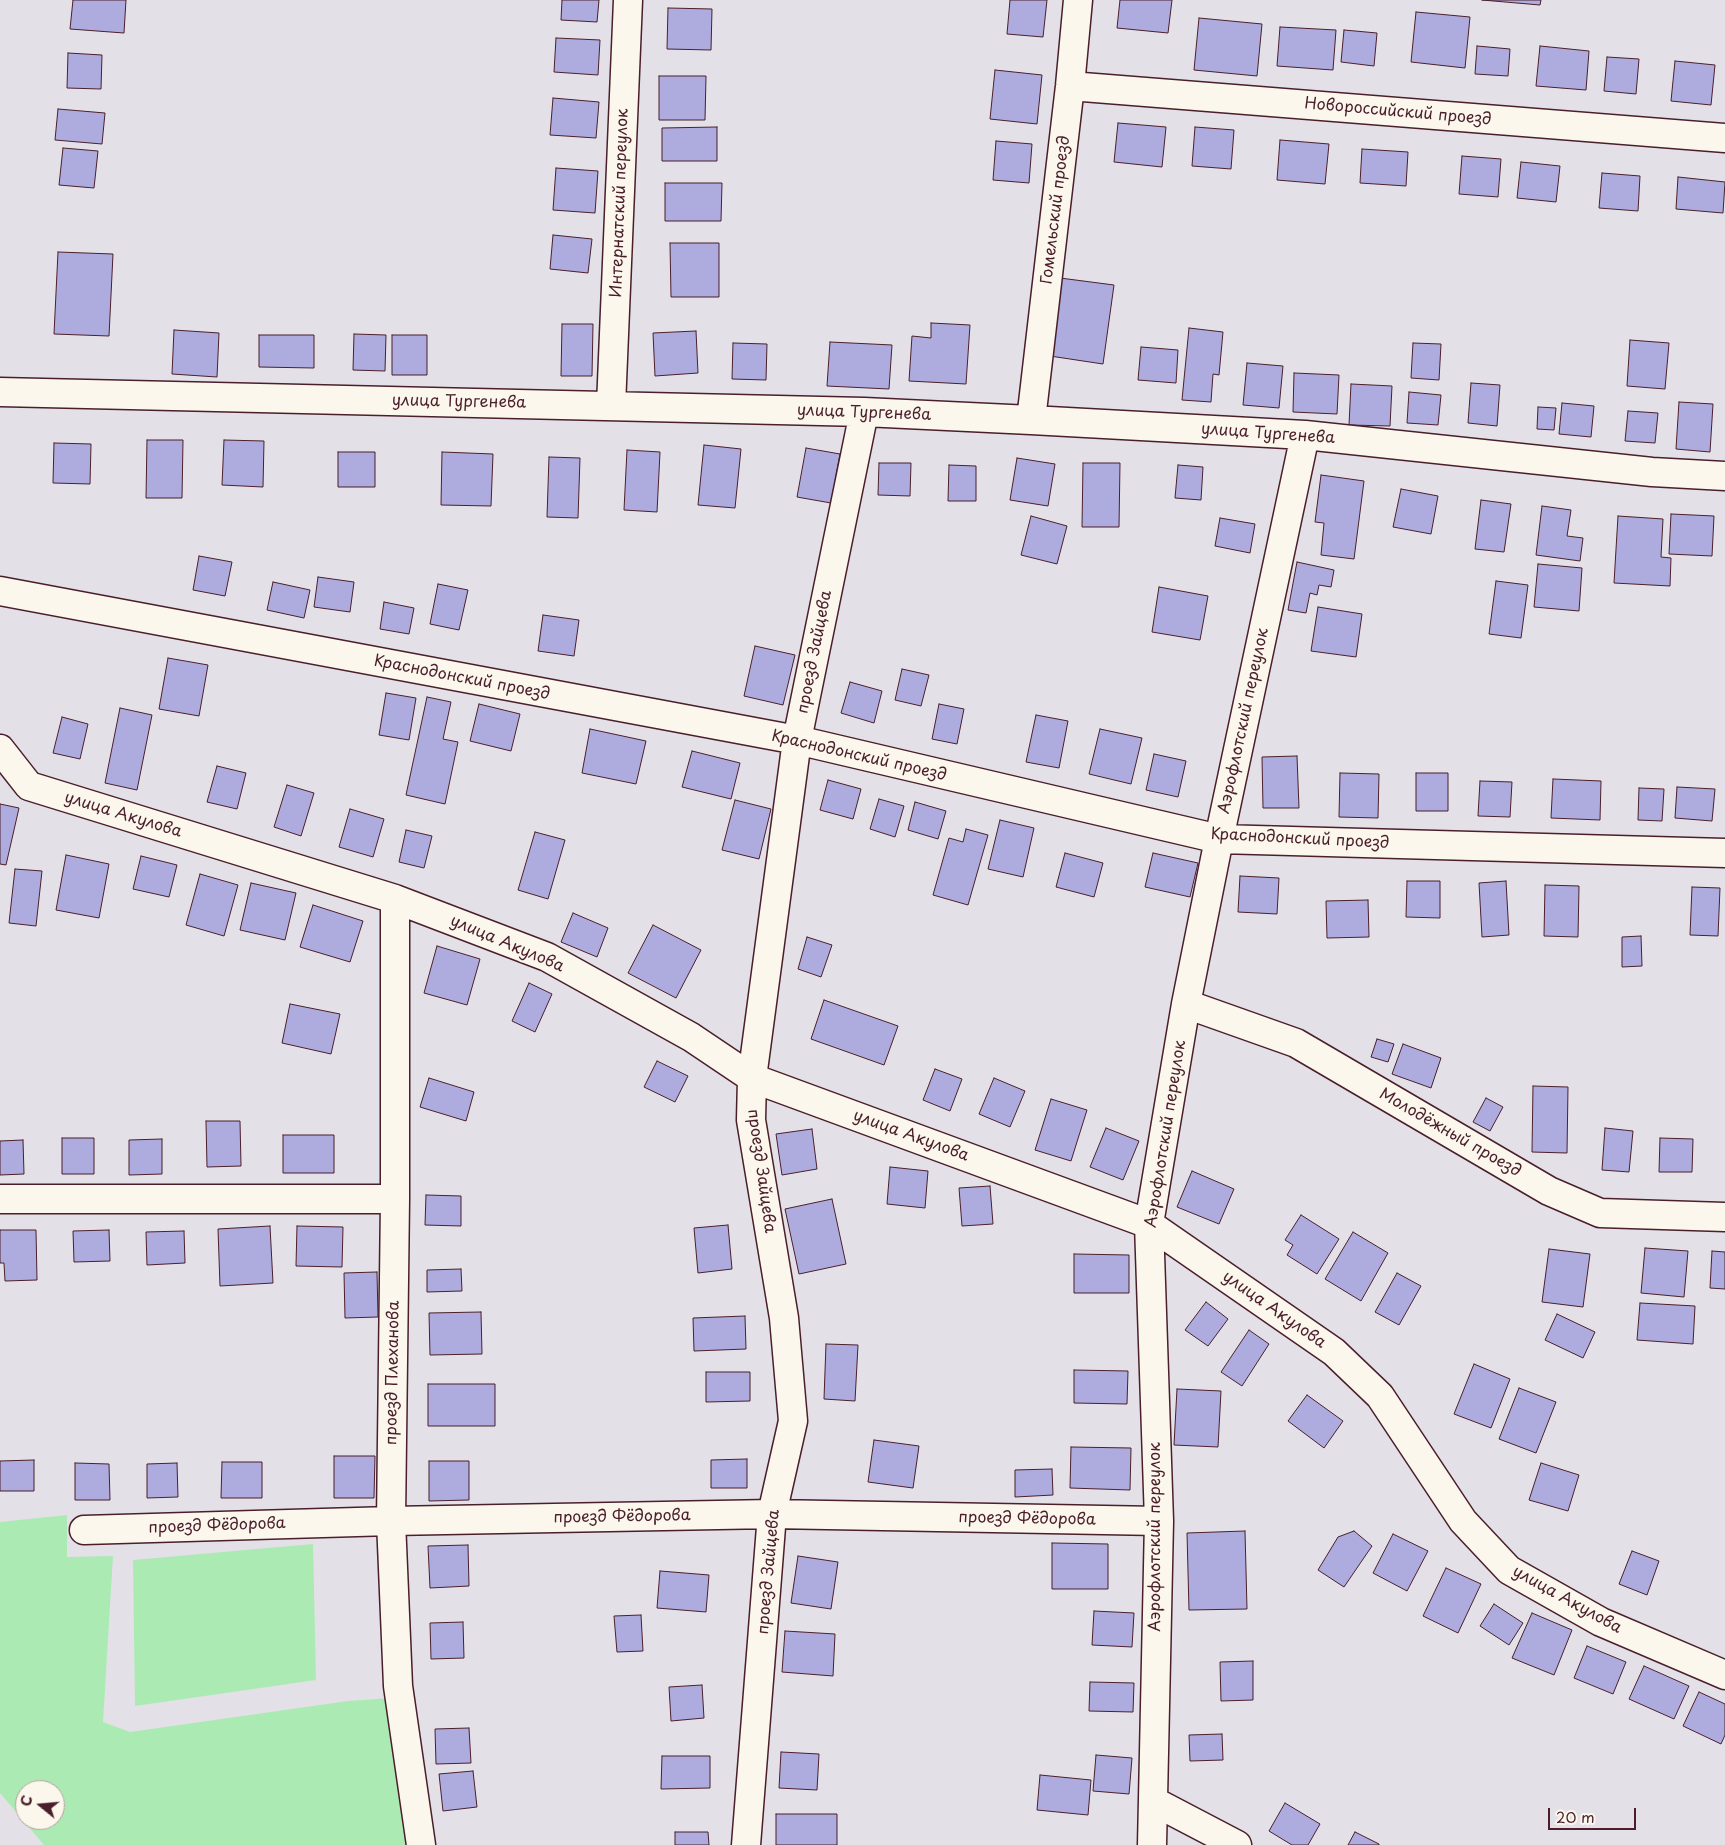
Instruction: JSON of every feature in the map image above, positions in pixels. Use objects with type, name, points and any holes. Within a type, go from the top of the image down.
[{"type":"street","name":"Интернатский переулок","points":[[611,406],[628,0]]},
{"type":"street","name":"Гомельский проезд","points":[[1031,420],[1070,86],[1078,0]]},
{"type":"street","name":"Новороссийский проезд","points":[[1070,86],[1725,138]]},
{"type":"street","name":"улица Тургенева","points":[[0,392],[864,412],[1031,420],[1305,435],[1652,472],[1725,476]]},
{"type":"street","name":"проезд Зайцева","points":[[746,1845],[772,1514],[793,1421],[784,1318],[751,1120],[752,1078],[797,740],[864,412]]},
{"type":"street","name":"Аэрофлотский переулок","points":[[1152,1845],[1159,1521],[1149,1224],[1186,1004],[1305,435]]},
{"type":"street","name":"Краснодонский проезд","points":[[0,591],[797,740],[1219,839],[1725,853]]},
{"type":"street","name":"улица Акулова","points":[[0,750],[30,786],[396,898],[547,957],[691,1037],[752,1078],[1149,1224],[1334,1352],[1374,1389],[1462,1521],[1509,1570],[1601,1622],[1725,1675]]},
{"type":"street","name":"проезд Плеханова","points":[[396,898],[391,1521],[398,1686],[421,1845]]},
{"type":"street","name":"Молодёжный проезд","points":[[1186,1004],[1296,1043],[1549,1191],[1600,1213],[1725,1217]]},
{"type":"street","points":[[0,1199],[395,1198]]},
{"type":"street","name":"проезд Фёдорова","points":[[84,1530],[391,1521],[772,1514],[1159,1521]]},
{"type":"street","points":[[1152,1801],[1237,1845]]},
{"type":"green space","points":[[67,1515],[67,1557],[113,1556],[103,1722],[130,1732],[348,1701],[391,1698],[412,1845],[44,1845],[31,1830],[65,1830],[65,1780],[15,1780],[15,1811],[0,1793],[0,1522]]},
{"type":"green space","points":[[313,1544],[316,1680],[135,1706],[133,1560]]},
{"type":"building","points":[[73,0],[126,0],[124,33],[70,29]]},
{"type":"building","points":[[562,0],[599,0],[597,22],[561,20]]},
{"type":"building","points":[[1010,0],[1047,0],[1043,37],[1007,34]]},
{"type":"building","points":[[1120,0],[1172,0],[1168,33],[1117,28]]},
{"type":"building","points":[[1482,0],[1541,0],[1540,5]]},
{"type":"building","points":[[668,8],[712,9],[711,50],[667,49]]},
{"type":"building","points":[[1416,12],[1470,17],[1465,68],[1411,62]]},
{"type":"building","points":[[1199,18],[1262,24],[1257,76],[1194,70]]},
{"type":"building","points":[[1280,27],[1336,30],[1333,70],[1277,66]]},
{"type":"building","points":[[1344,30],[1377,33],[1374,66],[1341,62]]},
{"type":"building","points":[[556,38],[600,40],[598,75],[554,72]]},
{"type":"building","points":[[1477,46],[1510,49],[1508,76],[1475,74]]},
{"type":"building","points":[[1540,46],[1589,51],[1586,90],[1536,86]]},
{"type":"building","points":[[68,53],[102,55],[101,89],[67,88]]},
{"type":"building","points":[[1607,57],[1639,59],[1636,94],[1604,91]]},
{"type":"building","points":[[1675,61],[1715,65],[1711,105],[1671,101]]},
{"type":"building","points":[[995,70],[1042,75],[1037,124],[990,119]]},
{"type":"building","points":[[659,76],[706,76],[705,120],[659,120]]},
{"type":"building","points":[[553,98],[599,102],[596,138],[550,135]]},
{"type":"building","points":[[58,109],[105,113],[102,144],[55,140]]},
{"type":"building","points":[[1118,123],[1166,127],[1162,167],[1114,162]]},
{"type":"building","points":[[717,127],[717,161],[662,161],[662,128]]},
{"type":"building","points":[[1195,127],[1234,130],[1231,169],[1192,166]]},
{"type":"building","points":[[1280,140],[1329,144],[1325,184],[1277,180]]},
{"type":"building","points":[[996,141],[1032,144],[1029,183],[993,180]]},
{"type":"building","points":[[63,148],[98,151],[94,188],[59,185]]},
{"type":"building","points":[[1362,149],[1408,152],[1406,186],[1360,183]]},
{"type":"building","points":[[1462,156],[1501,159],[1498,197],[1459,194]]},
{"type":"building","points":[[1521,162],[1560,166],[1556,202],[1517,198]]},
{"type":"building","points":[[556,168],[598,171],[595,213],[553,210]]},
{"type":"building","points":[[1602,173],[1640,176],[1638,211],[1599,208]]},
{"type":"building","points":[[1678,177],[1725,182],[1723,213],[1676,209]]},
{"type":"building","points":[[665,183],[722,183],[721,221],[665,221]]},
{"type":"building","points":[[553,235],[592,239],[588,273],[550,269]]},
{"type":"building","points":[[670,243],[719,243],[719,297],[671,297]]},
{"type":"building","points":[[58,252],[113,254],[109,336],[54,334]]},
{"type":"building","points":[[1060,278],[1114,285],[1103,364],[1050,356]]},
{"type":"building","points":[[931,323],[970,325],[966,384],[909,381],[912,336],[931,338]]},
{"type":"building","points":[[562,324],[593,324],[592,376],[561,376]]},
{"type":"building","points":[[1189,328],[1223,332],[1219,375],[1213,374],[1211,402],[1182,400]]},
{"type":"building","points":[[174,330],[219,333],[217,377],[172,374]]},
{"type":"building","points":[[696,331],[698,373],[655,376],[653,333]]},
{"type":"building","points":[[354,334],[386,335],[385,371],[353,370]]},
{"type":"building","points":[[259,335],[314,335],[314,368],[259,367]]},
{"type":"building","points":[[392,335],[427,335],[427,375],[392,375]]},
{"type":"building","points":[[1630,340],[1669,343],[1665,389],[1627,386]]},
{"type":"building","points":[[830,342],[892,345],[889,389],[827,386]]},
{"type":"building","points":[[733,343],[767,344],[766,380],[732,379]]},
{"type":"building","points":[[1413,343],[1441,344],[1439,380],[1411,378]]},
{"type":"building","points":[[1141,347],[1178,350],[1176,383],[1138,380]]},
{"type":"building","points":[[1247,363],[1283,366],[1279,408],[1243,405]]},
{"type":"building","points":[[1294,373],[1339,375],[1337,414],[1293,412]]},
{"type":"building","points":[[1471,383],[1500,385],[1497,426],[1468,423]]},
{"type":"building","points":[[1351,384],[1392,386],[1390,426],[1349,425]]},
{"type":"building","points":[[1409,392],[1441,395],[1438,425],[1407,423]]},
{"type":"building","points":[[1679,402],[1713,404],[1710,452],[1676,449]]},
{"type":"building","points":[[1562,403],[1594,406],[1591,437],[1559,434]]},
{"type":"building","points":[[1538,407],[1556,408],[1554,430],[1537,429]]},
{"type":"building","points":[[1628,411],[1658,413],[1655,443],[1625,441]]},
{"type":"building","points":[[147,440],[183,440],[182,498],[146,498]]},
{"type":"building","points":[[224,440],[264,441],[263,487],[222,485]]},
{"type":"building","points":[[54,443],[91,444],[90,484],[53,483]]},
{"type":"building","points":[[704,445],[741,449],[735,508],[698,505]]},
{"type":"building","points":[[806,448],[840,454],[831,503],[797,497]]},
{"type":"building","points":[[627,450],[660,452],[657,512],[624,510]]},
{"type":"building","points":[[338,452],[375,452],[375,487],[338,487]]},
{"type":"building","points":[[442,452],[493,454],[491,506],[441,505]]},
{"type":"building","points":[[549,457],[580,458],[578,518],[547,517]]},
{"type":"building","points":[[1017,458],[1055,464],[1048,506],[1010,500]]},
{"type":"building","points":[[879,463],[911,463],[910,496],[878,495]]},
{"type":"building","points":[[1083,463],[1120,463],[1119,527],[1082,527]]},
{"type":"building","points":[[949,465],[976,466],[976,501],[948,501]]},
{"type":"building","points":[[1178,465],[1203,467],[1201,500],[1175,498]]},
{"type":"building","points":[[1321,475],[1364,481],[1354,559],[1321,555],[1324,523],[1315,522]]},
{"type":"building","points":[[1401,489],[1438,496],[1431,534],[1393,527]]},
{"type":"building","points":[[1481,500],[1511,504],[1504,552],[1475,549]]},
{"type":"building","points":[[1542,506],[1571,510],[1567,536],[1583,538],[1580,561],[1536,555]]},
{"type":"building","points":[[1671,514],[1714,516],[1712,556],[1669,554]]},
{"type":"building","points":[[1031,516],[1067,526],[1057,564],[1021,555]]},
{"type":"building","points":[[1618,516],[1663,519],[1661,557],[1671,558],[1670,586],[1614,583]]},
{"type":"building","points":[[1220,518],[1255,524],[1250,553],[1215,546]]},
{"type":"building","points":[[199,556],[232,562],[225,596],[193,590]]},
{"type":"building","points":[[1297,562],[1334,570],[1331,587],[1319,585],[1317,595],[1310,593],[1306,613],[1288,610]]},
{"type":"building","points":[[1538,564],[1582,568],[1579,611],[1534,607]]},
{"type":"building","points":[[318,577],[354,582],[350,612],[314,607]]},
{"type":"building","points":[[1496,581],[1528,585],[1521,638],[1489,634]]},
{"type":"building","points":[[273,582],[310,590],[304,618],[267,610]]},
{"type":"building","points":[[438,584],[468,590],[459,630],[430,624]]},
{"type":"building","points":[[1159,587],[1208,596],[1200,640],[1152,632]]},
{"type":"building","points":[[384,602],[414,608],[409,634],[380,629]]},
{"type":"building","points":[[1318,607],[1362,614],[1356,657],[1311,651]]},
{"type":"building","points":[[543,615],[579,620],[574,656],[538,651]]},
{"type":"building","points":[[755,646],[795,655],[783,705],[744,696]]},
{"type":"building","points":[[168,658],[208,665],[199,716],[159,709]]},
{"type":"building","points":[[902,669],[929,675],[921,706],[895,700]]},
{"type":"building","points":[[850,682],[882,691],[874,723],[841,713]]},
{"type":"building","points":[[386,693],[416,698],[409,740],[379,735]]},
{"type":"building","points":[[427,697],[451,702],[443,739],[458,742],[445,804],[406,795]]},
{"type":"building","points":[[479,704],[520,714],[511,751],[470,741]]},
{"type":"building","points":[[939,704],[964,709],[957,744],[932,739]]},
{"type":"building","points":[[120,708],[152,715],[137,790],[105,783]]},
{"type":"building","points":[[1036,715],[1068,721],[1059,768],[1026,762]]},
{"type":"building","points":[[62,717],[88,724],[80,759],[53,753]]},
{"type":"building","points":[[590,729],[646,741],[636,784],[582,773]]},
{"type":"building","points":[[1100,729],[1142,738],[1131,784],[1089,774]]},
{"type":"building","points":[[692,751],[740,763],[731,799],[682,787]]},
{"type":"building","points":[[1154,754],[1186,761],[1178,797],[1146,790]]},
{"type":"building","points":[[1297,756],[1299,808],[1263,808],[1262,757]]},
{"type":"building","points":[[217,766],[246,773],[237,809],[207,802]]},
{"type":"building","points":[[1340,773],[1379,774],[1378,818],[1339,817]]},
{"type":"building","points":[[1416,773],[1448,773],[1448,811],[1416,811]]},
{"type":"building","points":[[1553,779],[1601,781],[1600,820],[1551,818]]},
{"type":"building","points":[[828,780],[861,789],[853,819],[820,810]]},
{"type":"building","points":[[1480,781],[1512,782],[1510,817],[1478,816]]},
{"type":"building","points":[[287,785],[314,793],[301,836],[274,827]]},
{"type":"building","points":[[1677,787],[1715,789],[1712,821],[1675,818]]},
{"type":"building","points":[[1639,788],[1664,789],[1662,821],[1638,820]]},
{"type":"building","points":[[879,799],[904,806],[895,837],[870,829]]},
{"type":"building","points":[[735,800],[771,809],[759,859],[722,850]]},
{"type":"building","points":[[915,802],[946,811],[938,839],[908,830]]},
{"type":"building","points":[[0,804],[19,808],[6,865],[0,864]]},
{"type":"building","points":[[350,809],[384,819],[373,857],[339,847]]},
{"type":"building","points":[[1000,820],[1034,828],[1023,877],[988,869]]},
{"type":"building","points":[[966,829],[988,835],[968,905],[933,895],[949,838],[963,842]]},
{"type":"building","points":[[406,830],[432,836],[424,868],[399,862]]},
{"type":"building","points":[[535,832],[565,840],[548,899],[518,890]]},
{"type":"building","points":[[1065,853],[1103,863],[1094,897],[1056,887]]},
{"type":"building","points":[[1153,853],[1198,863],[1190,897],[1145,887]]},
{"type":"building","points":[[66,855],[109,864],[99,918],[56,910]]},
{"type":"building","points":[[141,856],[177,865],[169,897],[133,889]]},
{"type":"building","points":[[15,869],[42,871],[36,926],[9,923]]},
{"type":"building","points":[[200,874],[238,885],[224,936],[186,925]]},
{"type":"building","points":[[1240,876],[1279,878],[1277,914],[1238,912]]},
{"type":"building","points":[[1407,881],[1440,881],[1440,918],[1406,917]]},
{"type":"building","points":[[1506,881],[1509,935],[1482,937],[1479,883]]},
{"type":"building","points":[[251,883],[296,893],[285,940],[240,930]]},
{"type":"building","points":[[1545,885],[1579,886],[1578,937],[1544,936]]},
{"type":"building","points":[[1692,887],[1720,888],[1718,936],[1690,935]]},
{"type":"building","points":[[1368,900],[1369,937],[1327,938],[1326,901]]},
{"type":"building","points":[[313,905],[363,921],[350,962],[300,947]]},
{"type":"building","points":[[573,913],[608,928],[597,957],[561,942]]},
{"type":"building","points":[[653,925],[701,950],[676,998],[628,973]]},
{"type":"building","points":[[1641,936],[1642,966],[1622,967],[1622,937]]},
{"type":"building","points":[[807,937],[832,945],[821,977],[798,969]]},
{"type":"building","points":[[437,946],[480,959],[467,1005],[424,993]]},
{"type":"building","points":[[529,983],[552,994],[535,1032],[512,1021]]},
{"type":"building","points":[[824,1000],[898,1026],[884,1065],[811,1039]]},
{"type":"building","points":[[290,1004],[340,1014],[331,1054],[282,1043]]},
{"type":"building","points":[[1377,1039],[1394,1044],[1388,1062],[1371,1057]]},
{"type":"building","points":[[1403,1044],[1441,1058],[1431,1088],[1392,1074]]},
{"type":"building","points":[[657,1061],[688,1076],[675,1102],[644,1087]]},
{"type":"building","points":[[935,1069],[962,1079],[950,1111],[923,1100]]},
{"type":"building","points":[[429,1078],[474,1092],[466,1121],[420,1107]]},
{"type":"building","points":[[994,1078],[1025,1091],[1010,1127],[979,1114]]},
{"type":"building","points":[[1533,1086],[1568,1087],[1567,1153],[1532,1152]]},
{"type":"building","points":[[1486,1098],[1503,1107],[1490,1131],[1473,1122]]},
{"type":"building","points":[[1051,1099],[1087,1110],[1071,1161],[1035,1150]]},
{"type":"building","points":[[206,1121],[240,1121],[241,1166],[207,1167]]},
{"type":"building","points":[[1106,1128],[1139,1141],[1123,1180],[1090,1167]]},
{"type":"building","points":[[1605,1128],[1633,1131],[1629,1172],[1602,1170]]},
{"type":"building","points":[[812,1129],[817,1169],[782,1175],[776,1134]]},
{"type":"building","points":[[283,1135],[334,1135],[334,1173],[283,1173]]},
{"type":"building","points":[[62,1138],[94,1138],[94,1174],[62,1174]]},
{"type":"building","points":[[1660,1138],[1693,1139],[1692,1172],[1659,1172]]},
{"type":"building","points":[[162,1139],[162,1174],[129,1175],[129,1140]]},
{"type":"building","points":[[23,1140],[24,1174],[0,1175],[0,1141]]},
{"type":"building","points":[[890,1167],[928,1171],[925,1208],[887,1204]]},
{"type":"building","points":[[1192,1171],[1234,1189],[1219,1224],[1177,1207]]},
{"type":"building","points":[[990,1186],[993,1224],[962,1226],[959,1188]]},
{"type":"building","points":[[426,1195],[461,1196],[461,1226],[425,1225]]},
{"type":"building","points":[[832,1199],[846,1264],[799,1274],[785,1209]]},
{"type":"building","points":[[1301,1215],[1339,1239],[1317,1274],[1287,1255],[1293,1245],[1285,1240]]},
{"type":"building","points":[[728,1225],[732,1269],[698,1273],[694,1228]]},
{"type":"building","points":[[270,1226],[273,1283],[220,1286],[218,1229]]},
{"type":"building","points":[[297,1226],[343,1227],[342,1267],[296,1266]]},
{"type":"building","points":[[0,1230],[36,1230],[37,1280],[5,1281],[4,1263],[0,1263]]},
{"type":"building","points":[[109,1230],[110,1261],[74,1262],[73,1231]]},
{"type":"building","points":[[184,1231],[185,1263],[147,1265],[146,1232]]},
{"type":"building","points":[[1353,1232],[1388,1253],[1361,1301],[1325,1279]]},
{"type":"building","points":[[1645,1248],[1688,1251],[1684,1297],[1641,1293]]},
{"type":"building","points":[[1549,1249],[1590,1254],[1583,1307],[1542,1302]]},
{"type":"building","points":[[1712,1251],[1725,1252],[1725,1289],[1710,1288]]},
{"type":"building","points":[[1074,1254],[1129,1255],[1129,1293],[1074,1293]]},
{"type":"building","points":[[461,1269],[462,1291],[427,1292],[427,1270]]},
{"type":"building","points":[[377,1272],[378,1317],[345,1318],[344,1273]]},
{"type":"building","points":[[1397,1273],[1421,1286],[1399,1325],[1375,1312]]},
{"type":"building","points":[[1206,1302],[1228,1319],[1208,1346],[1185,1330]]},
{"type":"building","points":[[1640,1303],[1695,1306],[1693,1344],[1637,1340]]},
{"type":"building","points":[[481,1312],[482,1354],[430,1355],[429,1313]]},
{"type":"building","points":[[1557,1314],[1595,1332],[1583,1358],[1545,1340]]},
{"type":"building","points":[[745,1316],[746,1349],[694,1351],[693,1318]]},
{"type":"building","points":[[1249,1330],[1269,1344],[1242,1386],[1221,1372]]},
{"type":"building","points":[[826,1344],[858,1345],[855,1401],[824,1399]]},
{"type":"building","points":[[1474,1364],[1510,1379],[1491,1428],[1454,1414]]},
{"type":"building","points":[[1074,1370],[1128,1371],[1127,1404],[1074,1403]]},
{"type":"building","points":[[706,1372],[750,1372],[750,1401],[706,1402]]},
{"type":"building","points":[[428,1384],[495,1384],[495,1426],[428,1426]]},
{"type":"building","points":[[1519,1388],[1556,1402],[1536,1453],[1499,1439]]},
{"type":"building","points":[[1177,1389],[1221,1391],[1218,1447],[1174,1445]]},
{"type":"building","points":[[1307,1395],[1343,1421],[1324,1448],[1288,1421]]},
{"type":"building","points":[[874,1440],[919,1446],[913,1488],[868,1482]]},
{"type":"building","points":[[1071,1447],[1131,1448],[1130,1490],[1070,1488]]},
{"type":"building","points":[[334,1456],[375,1456],[374,1498],[334,1498]]},
{"type":"building","points":[[747,1459],[747,1488],[711,1488],[711,1460]]},
{"type":"building","points":[[34,1460],[34,1491],[0,1491],[0,1461]]},
{"type":"building","points":[[429,1461],[469,1461],[469,1500],[429,1501]]},
{"type":"building","points":[[222,1462],[262,1462],[262,1498],[221,1498]]},
{"type":"building","points":[[75,1463],[109,1464],[110,1500],[75,1500]]},
{"type":"building","points":[[177,1463],[178,1497],[147,1498],[147,1464]]},
{"type":"building","points":[[1541,1463],[1579,1475],[1568,1511],[1529,1500]]},
{"type":"building","points":[[1052,1469],[1053,1495],[1015,1497],[1015,1470]]},
{"type":"building","points":[[1245,1531],[1247,1609],[1189,1610],[1187,1533]]},
{"type":"building","points":[[1354,1531],[1372,1546],[1344,1587],[1318,1570],[1338,1537]]},
{"type":"building","points":[[1393,1534],[1428,1551],[1407,1591],[1373,1573]]},
{"type":"building","points":[[1052,1543],[1108,1544],[1108,1589],[1052,1589]]},
{"type":"building","points":[[468,1545],[469,1586],[430,1588],[428,1546]]},
{"type":"building","points":[[1632,1551],[1659,1561],[1647,1595],[1619,1584]]},
{"type":"building","points":[[798,1556],[838,1562],[831,1609],[791,1603]]},
{"type":"building","points":[[1446,1568],[1481,1584],[1458,1633],[1423,1616]]},
{"type":"building","points":[[660,1571],[709,1575],[706,1612],[657,1608]]},
{"type":"building","points":[[1494,1604],[1523,1623],[1509,1645],[1480,1626]]},
{"type":"building","points":[[1094,1611],[1134,1613],[1132,1647],[1092,1645]]},
{"type":"building","points":[[1532,1613],[1572,1630],[1554,1675],[1512,1658]]},
{"type":"building","points":[[641,1615],[643,1651],[617,1652],[614,1616]]},
{"type":"building","points":[[463,1622],[464,1658],[431,1659],[430,1623]]},
{"type":"building","points":[[785,1631],[835,1634],[833,1676],[782,1672]]},
{"type":"building","points":[[1587,1646],[1626,1662],[1613,1694],[1574,1678]]},
{"type":"building","points":[[1253,1661],[1253,1700],[1221,1701],[1220,1662]]},
{"type":"building","points":[[1644,1666],[1689,1686],[1674,1719],[1629,1699]]},
{"type":"building","points":[[1090,1682],[1134,1683],[1133,1712],[1089,1711]]},
{"type":"building","points":[[702,1685],[704,1718],[671,1721],[669,1687]]},
{"type":"building","points":[[1699,1692],[1725,1704],[1725,1735],[1721,1744],[1683,1726]]},
{"type":"building","points":[[469,1728],[471,1763],[436,1764],[435,1729]]},
{"type":"building","points":[[1222,1734],[1223,1760],[1190,1761],[1189,1735]]},
{"type":"building","points":[[781,1752],[819,1754],[817,1790],[779,1788]]},
{"type":"building","points":[[1096,1755],[1132,1758],[1129,1794],[1093,1791]]},
{"type":"building","points":[[662,1756],[710,1756],[710,1788],[661,1789]]},
{"type":"building","points":[[473,1771],[477,1807],[443,1811],[439,1774]]},
{"type":"building","points":[[1040,1775],[1091,1780],[1088,1815],[1037,1810]]},
{"type":"building","points":[[1285,1803],[1320,1824],[1308,1845],[1292,1845],[1269,1831]]},
{"type":"building","points":[[776,1814],[837,1814],[837,1845],[776,1845]]},
{"type":"building","points":[[675,1832],[708,1832],[709,1845],[675,1845]]},
{"type":"building","points":[[1355,1832],[1379,1844],[1379,1845],[1348,1845]]}]
